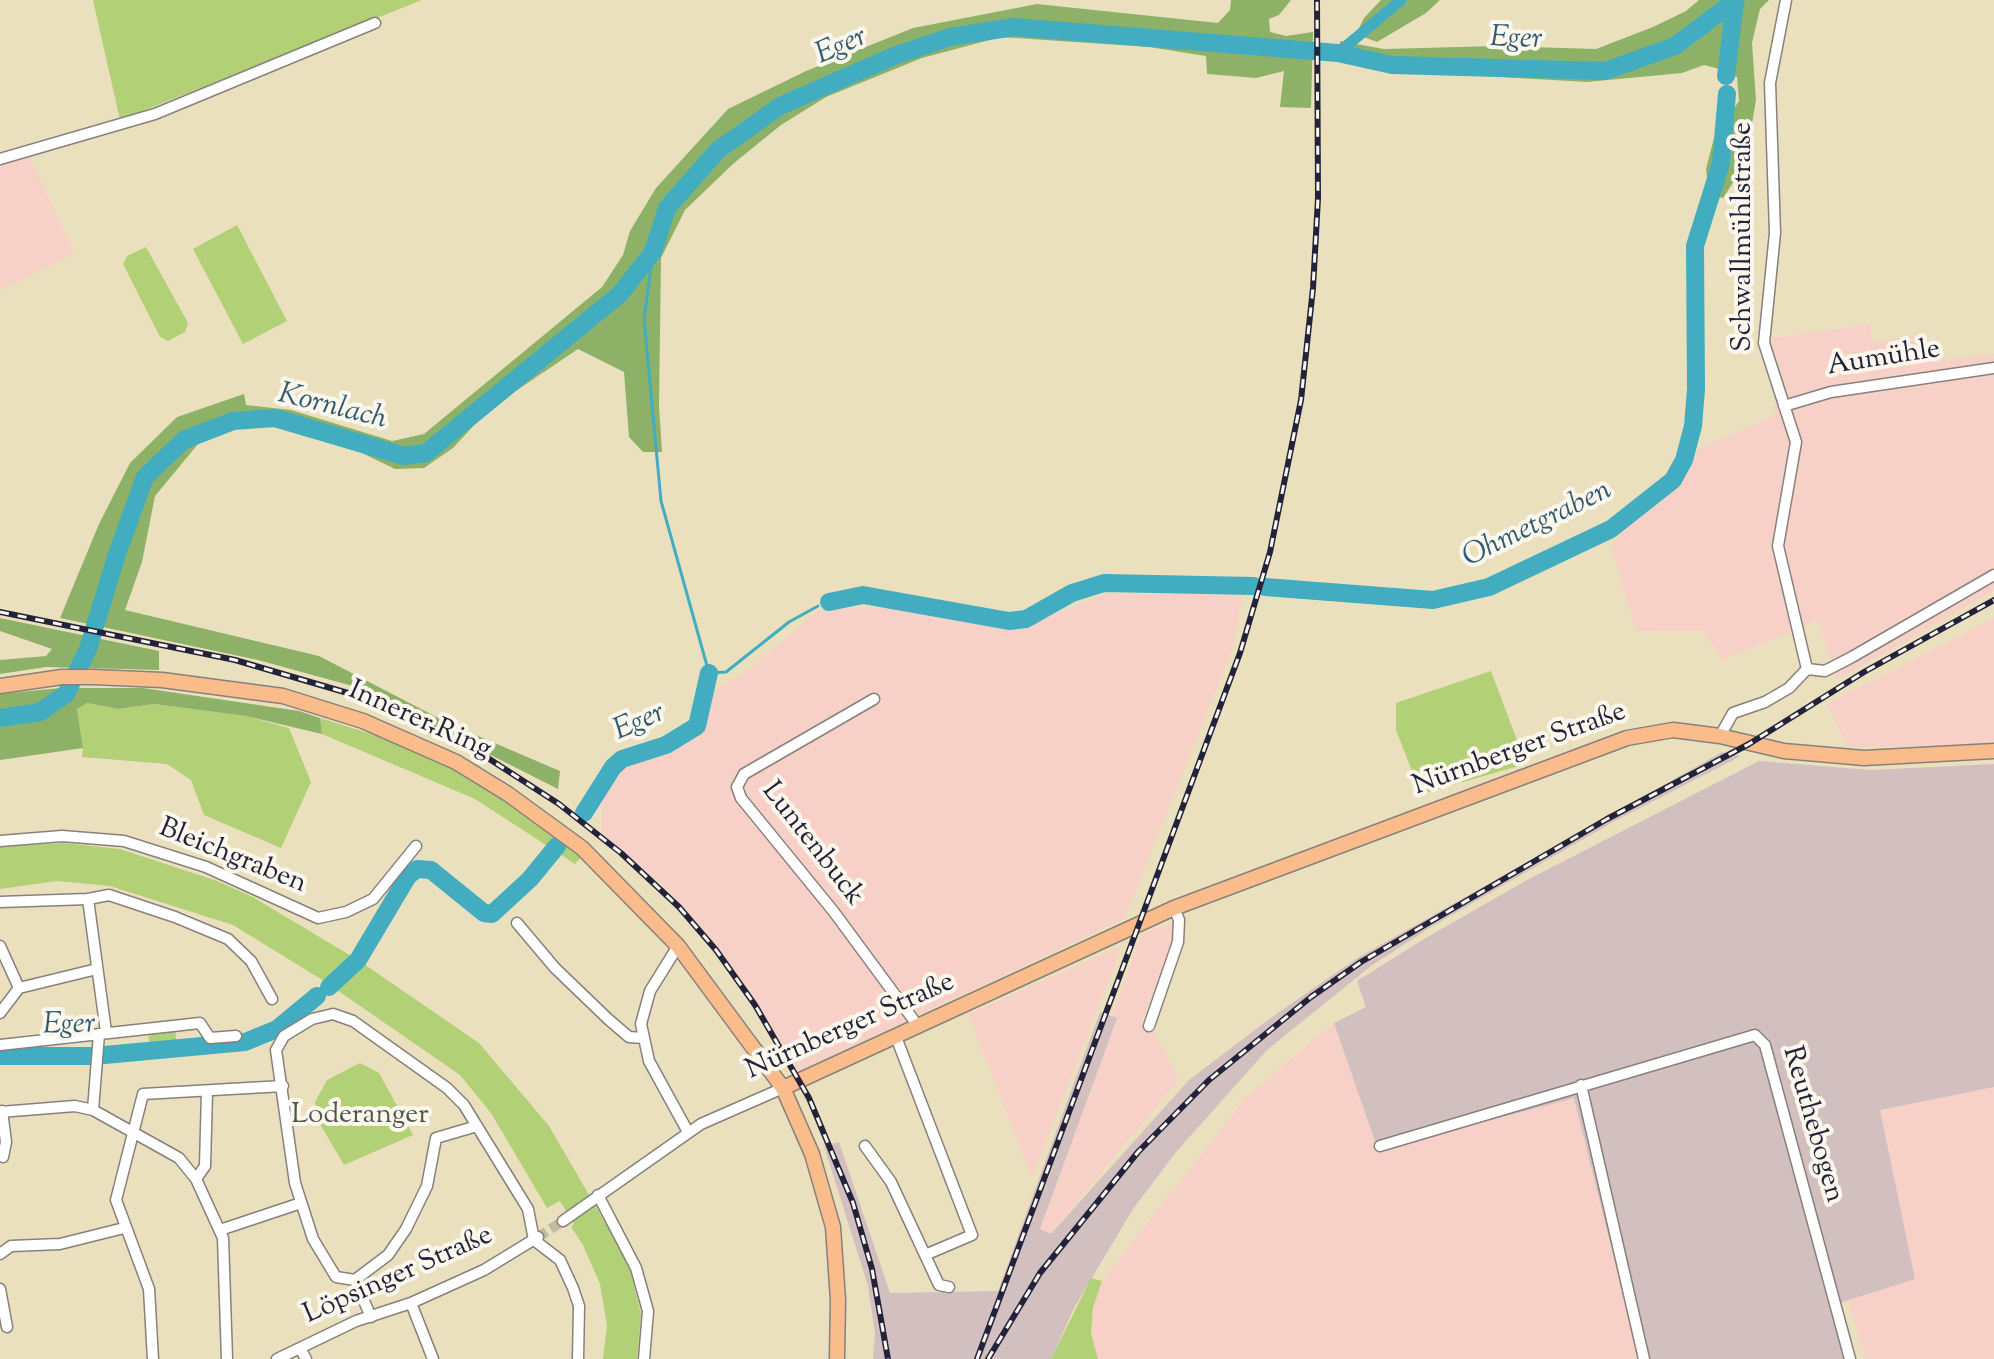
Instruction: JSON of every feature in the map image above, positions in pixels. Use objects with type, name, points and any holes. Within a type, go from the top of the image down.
[{"type":"main road","name":"Innerer Ring","points":[[0,686],[62,677],[93,677],[162,680],[283,696],[405,737],[483,777],[582,848],[678,946],[783,1088],[812,1154],[833,1227],[838,1300],[837,1359]]},
{"type":"main road","name":"Nürnberger Straße","points":[[783,1088],[1174,908],[1627,738],[1673,730],[1720,736],[1784,751],[1838,757],[1903,757],[1994,751]]},
{"type":"street","name":"Schwallmühlstraße","points":[[1786,0],[1770,83],[1775,233],[1764,343],[1796,442],[1778,546],[1807,669]]},
{"type":"street","points":[[0,159],[155,114],[375,23]]},
{"type":"street","name":"Aumühle","points":[[1784,406],[1831,392],[1994,368]]},
{"type":"street","points":[[1720,736],[1733,713],[1765,702],[1789,688],[1807,669],[1825,671],[1994,575]]},
{"type":"street","name":"Luntenbuck","points":[[874,699],[744,774],[737,787],[741,798],[842,922],[918,1026]]},
{"type":"street","name":"Bleichgraben","points":[[0,841],[62,836],[124,841],[206,867],[318,918],[346,912],[373,899],[416,846]]},
{"type":"street","points":[[0,902],[88,899],[109,895],[175,917],[228,939],[251,961],[272,999]]},
{"type":"street","points":[[88,899],[102,1033],[93,1110]]},
{"type":"street","points":[[1149,1026],[1178,942],[1179,920],[1174,908]]},
{"type":"street","points":[[517,923],[555,968],[608,1019],[629,1037],[643,1038]]},
{"type":"street","points":[[0,946],[19,988]]},
{"type":"street","points":[[678,946],[645,1003],[643,1038],[649,1061],[688,1132]]},
{"type":"street","points":[[0,1013],[19,988],[97,969]]},
{"type":"street","points":[[477,1126],[436,1138],[427,1186],[406,1229],[367,1274],[344,1281],[331,1270],[313,1239],[301,1203],[276,1050],[284,1036],[326,1015],[346,1017],[447,1088],[477,1126],[528,1209],[540,1247],[550,1249],[560,1260],[579,1306],[576,1359]]},
{"type":"street","points":[[0,1045],[200,1023],[210,1038],[236,1036]]},
{"type":"street","name":"Reuthebogen","points":[[1380,1146],[1755,1035],[1765,1045],[1850,1359]]},
{"type":"street","points":[[896,1037],[972,1235],[925,1255]]},
{"type":"street","points":[[1581,1085],[1644,1359]]},
{"type":"street","points":[[153,1359],[149,1289],[116,1200],[143,1094],[283,1086]]},
{"type":"street","name":"Nürnberger Straße","points":[[563,1221],[688,1132],[783,1088]]},
{"type":"street","points":[[196,1179],[205,1166],[207,1092]]},
{"type":"street","points":[[3,1157],[6,1142],[1,1112],[75,1106],[93,1110],[179,1158],[196,1179],[220,1230],[227,1359]]},
{"type":"street","points":[[865,1146],[891,1182],[939,1285],[949,1287]]},
{"type":"street","points":[[598,1195],[636,1268],[648,1311],[644,1359]]},
{"type":"street","points":[[220,1230],[301,1203]]},
{"type":"street","points":[[0,1254],[11,1246],[60,1244],[124,1228]]},
{"type":"street","name":"Löpsinger Straße","points":[[277,1359],[484,1270],[536,1239]]},
{"type":"street","points":[[355,1280],[371,1317]]},
{"type":"street","points":[[0,1289],[7,1327]]},
{"type":"street","points":[[411,1303],[433,1359]]},
{"type":"street","points":[[300,1348],[306,1359]]},
{"type":"shaded area","points":[[29,156],[74,253],[0,290],[0,165]]},
{"type":"shaded area","points":[[1870,324],[1873,342],[1922,335],[1929,361],[1994,354],[1994,591],[1837,680],[1818,620],[1722,660],[1703,630],[1636,631],[1611,545],[1659,492],[1681,477],[1700,448],[1775,416],[1772,338]]},
{"type":"shaded area","points":[[1107,593],[1243,595],[1232,651],[1124,919],[799,1071],[745,984],[701,926],[660,883],[602,833],[601,793],[628,761],[706,726],[712,693],[750,668],[820,609],[895,606],[1016,630]]},
{"type":"shaded area","points":[[1994,618],[1994,741],[1963,746],[1848,747],[1827,704]]},
{"type":"shaded area","points":[[1722,752],[1741,756],[1613,822],[1431,927],[1371,966],[1267,1050],[1176,1152],[1133,1209],[1075,1306],[1051,1359],[873,1359],[875,1333],[868,1286],[824,1146],[839,1142],[890,1293],[998,1291],[1100,1012],[1117,1018],[1040,1229],[1051,1234],[1189,1080],[1272,1017],[1359,957]]},
{"type":"shaded area","points":[[1759,761],[1871,770],[1994,764],[1994,1087],[1880,1110],[1915,1279],[1833,1305],[1844,1359],[1639,1359],[1574,1098],[1378,1150],[1334,1023],[1366,1007],[1357,981],[1424,939],[1527,880]]},
{"type":"shaded area","points":[[1172,923],[1174,938],[1141,1025],[1153,1030],[1179,1079],[1051,1234],[1040,1230],[1117,1018],[1112,1016],[1142,934]]},
{"type":"shaded area","points":[[1122,946],[1078,1059],[1032,1177],[968,1014]]},
{"type":"shaded area","points":[[1334,1023],[1378,1150],[1574,1097],[1639,1359],[1098,1359],[1091,1333],[1093,1308],[1102,1281],[1247,1096]]},
{"type":"shaded area","points":[[1994,1087],[1994,1359],[1866,1359],[1847,1299],[1915,1279],[1880,1110]]},
{"type":"green space","points":[[93,0],[422,0],[120,120]]},
{"type":"green space","points":[[1231,0],[1291,0],[1279,15],[1269,19],[1270,32],[1286,36],[1313,32],[1311,108],[1280,107],[1284,71],[1256,78],[1207,74],[1206,56],[1149,47],[1001,37],[922,58],[826,97],[781,125],[734,163],[685,210],[661,258],[659,406],[662,452],[643,452],[629,437],[624,372],[578,349],[489,409],[453,448],[424,468],[395,469],[362,453],[277,426],[236,429],[198,444],[155,496],[142,562],[125,610],[319,656],[450,724],[560,771],[558,789],[356,687],[258,660],[60,618],[99,524],[130,463],[177,417],[244,394],[246,405],[291,410],[392,441],[424,434],[602,287],[623,255],[630,231],[656,188],[728,109],[806,71],[913,28],[1037,4],[1218,23],[1230,10]]},
{"type":"green space","points":[[1381,0],[1440,0],[1426,13],[1377,42],[1356,34],[1364,18]]},
{"type":"green space","points":[[1699,0],[1769,0],[1760,9],[1752,43],[1756,100],[1749,140],[1734,181],[1723,198],[1709,195],[1706,169],[1714,138],[1739,101],[1737,77],[1719,69],[1704,65],[1682,73],[1587,82],[1379,70],[1366,62],[1339,61],[1340,41],[1384,49],[1496,46],[1596,49],[1653,27],[1686,11]]},
{"type":"green space","points":[[237,225],[287,321],[243,344],[193,249]]},
{"type":"green space","points":[[146,247],[188,323],[185,332],[168,341],[160,337],[123,264],[127,256]]},
{"type":"green space","points":[[0,618],[159,651],[159,670],[46,667],[0,674],[0,660],[46,656],[52,649],[0,631]]},
{"type":"green space","points":[[1491,671],[1526,764],[1421,794],[1396,730],[1396,703]]},
{"type":"green space","points":[[60,688],[143,688],[299,711],[320,718],[322,734],[246,716],[154,704],[118,709],[87,703],[77,709],[83,748],[0,760],[0,694]]},
{"type":"green space","points":[[86,703],[118,709],[154,704],[246,716],[289,728],[311,782],[281,848],[204,815],[191,780],[167,764],[82,757],[77,709]]},
{"type":"green space","points":[[320,718],[407,745],[469,776],[582,856],[575,864],[475,799],[322,734]]},
{"type":"green space","points":[[64,843],[120,849],[217,881],[251,896],[358,960],[479,1043],[549,1126],[617,1243],[630,1270],[641,1314],[637,1359],[603,1359],[607,1325],[600,1284],[583,1245],[571,1227],[574,1224],[560,1201],[547,1208],[491,1113],[460,1075],[324,981],[233,925],[110,886],[57,881],[0,889],[0,847]]},
{"type":"green space","points":[[175,1029],[177,1047],[150,1050],[148,1032]]},
{"type":"green space","name":"Loderanger","points":[[360,1063],[379,1073],[413,1135],[344,1165],[320,1124],[315,1102],[327,1080]]},
{"type":"green space","points":[[1091,1278],[1102,1281],[1093,1308],[1091,1333],[1098,1359],[1051,1359]]},
{"type":"waterway","points":[[1338,53],[1401,0]]},
{"type":"waterway","name":"Eger","points":[[0,718],[40,712],[66,694],[88,649],[145,477],[184,440],[233,421],[275,418],[404,456],[426,453],[620,294],[653,252],[667,208],[718,150],[780,106],[894,56],[950,37],[1014,27],[1338,53],[1392,65],[1605,71],[1675,46],[1736,0]]},
{"type":"waterway","name":"Ohmetgraben","points":[[1726,76],[1735,1]]},
{"type":"waterway","name":"Ohmetgraben","points":[[1265,587],[1433,600],[1489,587],[1611,529],[1673,480],[1684,460],[1693,426],[1696,389],[1695,246],[1721,163],[1727,94]]},
{"type":"waterway","name":"Eger","points":[[653,252],[644,319],[661,501],[709,673],[726,672],[789,622],[818,606]]},
{"type":"waterway","name":"Ohmetgraben","points":[[829,602],[863,595],[1009,621],[1026,619],[1072,593],[1104,583],[1254,586]]},
{"type":"waterway","name":"Eger","points":[[584,813],[613,767],[622,759],[666,745],[697,726],[709,673]]},
{"type":"waterway","name":"Eger","points":[[329,987],[358,960],[408,876],[417,869],[431,870],[484,913],[492,914],[530,879],[557,846]]},
{"type":"waterway","name":"Eger","points":[[0,1056],[94,1056],[245,1042],[277,1029],[317,996]]},
{"type":"waterway","points":[[150,1052],[154,1047],[172,1045],[178,1050]]},
{"type":"tunnel","points":[[538,1237],[563,1221]]},
{"type":"railway","points":[[977,1359],[1240,653],[1270,552],[1301,400],[1313,288],[1318,198],[1317,0]]},
{"type":"railway","points":[[988,1359],[1040,1273],[1138,1152],[1209,1080],[1311,997],[1361,962],[1607,819],[1749,744],[1864,672],[1994,600]]},
{"type":"railway","points":[[0,612],[235,660],[358,696],[480,753],[559,804],[621,853],[679,907],[716,950],[755,1005],[809,1098],[853,1203],[872,1269],[888,1359]]},
{"type":"water label","name":"Kornlach","points":[[332,409]]}]
